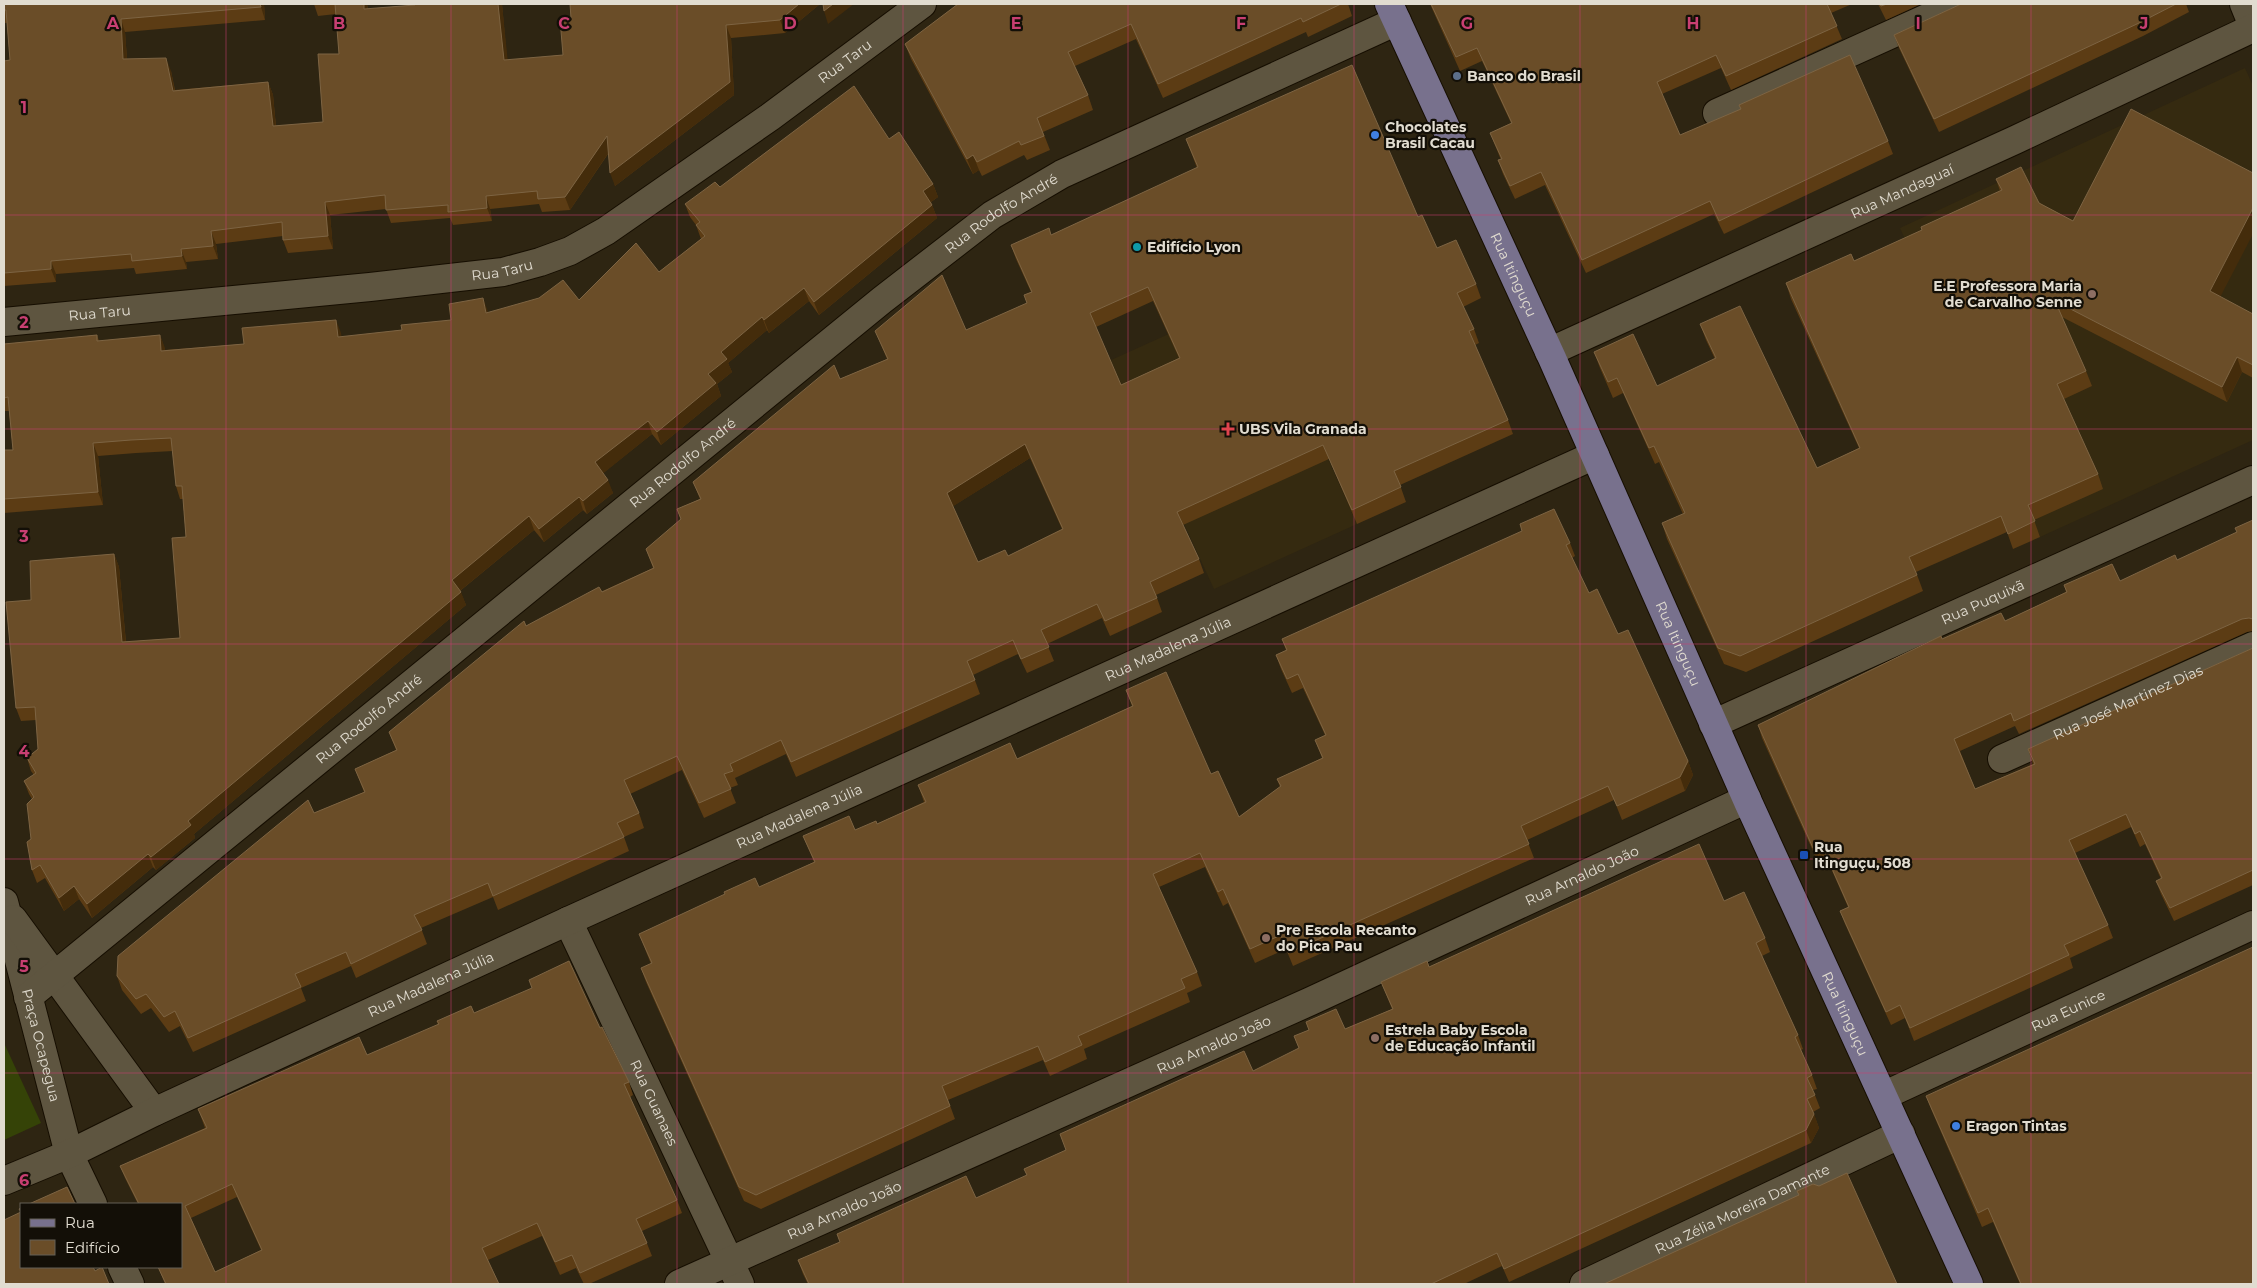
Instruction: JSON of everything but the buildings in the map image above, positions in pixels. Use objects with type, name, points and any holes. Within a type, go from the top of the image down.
[{"type":"main road","name":"Rua Itinguçu","points":[[1393,12],[1549,352],[1713,724],[1969,1284]]},
{"type":"street","name":"Rua Taru","points":[[4,322],[389,285],[503,272],[540,262],[570,250],[606,231],[770,117],[922,4]]},
{"type":"street","points":[[1717,113],[1958,4]]},
{"type":"street","points":[[2244,4],[2253,27]]},
{"type":"street","name":"Rua Rodolfo André","points":[[28,997],[882,300],[992,215],[1062,174],[1393,12]]},
{"type":"street","name":"Rua Mandaguaí","points":[[1549,352],[2015,140],[2253,27]]},
{"type":"street","name":"Rua Madalena Júlia","points":[[4,1181],[69,1154],[154,1112],[568,921],[1595,456]]},
{"type":"street","name":"Rua Puquixã","points":[[1713,724],[2253,480]]},
{"type":"street","name":"Rua José Martinez Dias","points":[[2002,759],[2253,646]]},
{"type":"street","name":"Rua Arnaldo João","points":[[679,1284],[735,1273],[1311,1000],[1747,799]]},
{"type":"street","name":"Praça Ocapegua","points":[[4,905],[154,1112]]},
{"type":"street","name":"Praça Ocapegua","points":[[4,905],[69,1154],[93,1203]]},
{"type":"street","name":"Rua Guanaes","points":[[568,921],[735,1273]]},
{"type":"street","name":"Rua Eunice","points":[[1883,1096],[2253,926]]},
{"type":"street","name":"Rua Zélia Moreira Damante","points":[[1584,1284],[1901,1134]]},
{"type":"street","points":[[122,1268],[130,1284]]},
{"type":"shaded area","name":"E.E Professora Maria de Carvalho Senne","points":[[2245,68],[2253,86],[2253,440],[2040,537],[1900,228]]},
{"type":"shaded area","name":"UBS Vila Granada","points":[[1255,295],[1357,524],[1214,589],[1109,361]]},
{"type":"green space","points":[[4,1043],[41,1123],[4,1140]]},
{"type":"place","name":"Banco do Brasil","points":[[1457,76]]},
{"type":"place","name":"Chocolates Brasil Cacau","points":[[1375,135]]},
{"type":"place","name":"Edifício Lyon","points":[[1137,247]]},
{"type":"place","name":"E.E Professora Maria de Carvalho Senne","points":[[2092,294]]},
{"type":"place","name":"UBS Vila Granada","points":[[1228,429]]},
{"type":"place","name":"Rua Itinguçu, 508","points":[[1804,855]]},
{"type":"place","name":"Pre Escola Recanto do Pica Pau","points":[[1266,938]]},
{"type":"place","name":"Estrela Baby Escola de Educação Infantil","points":[[1375,1038]]},
{"type":"place","name":"Eragon Tintas","points":[[1956,1126]]}]
